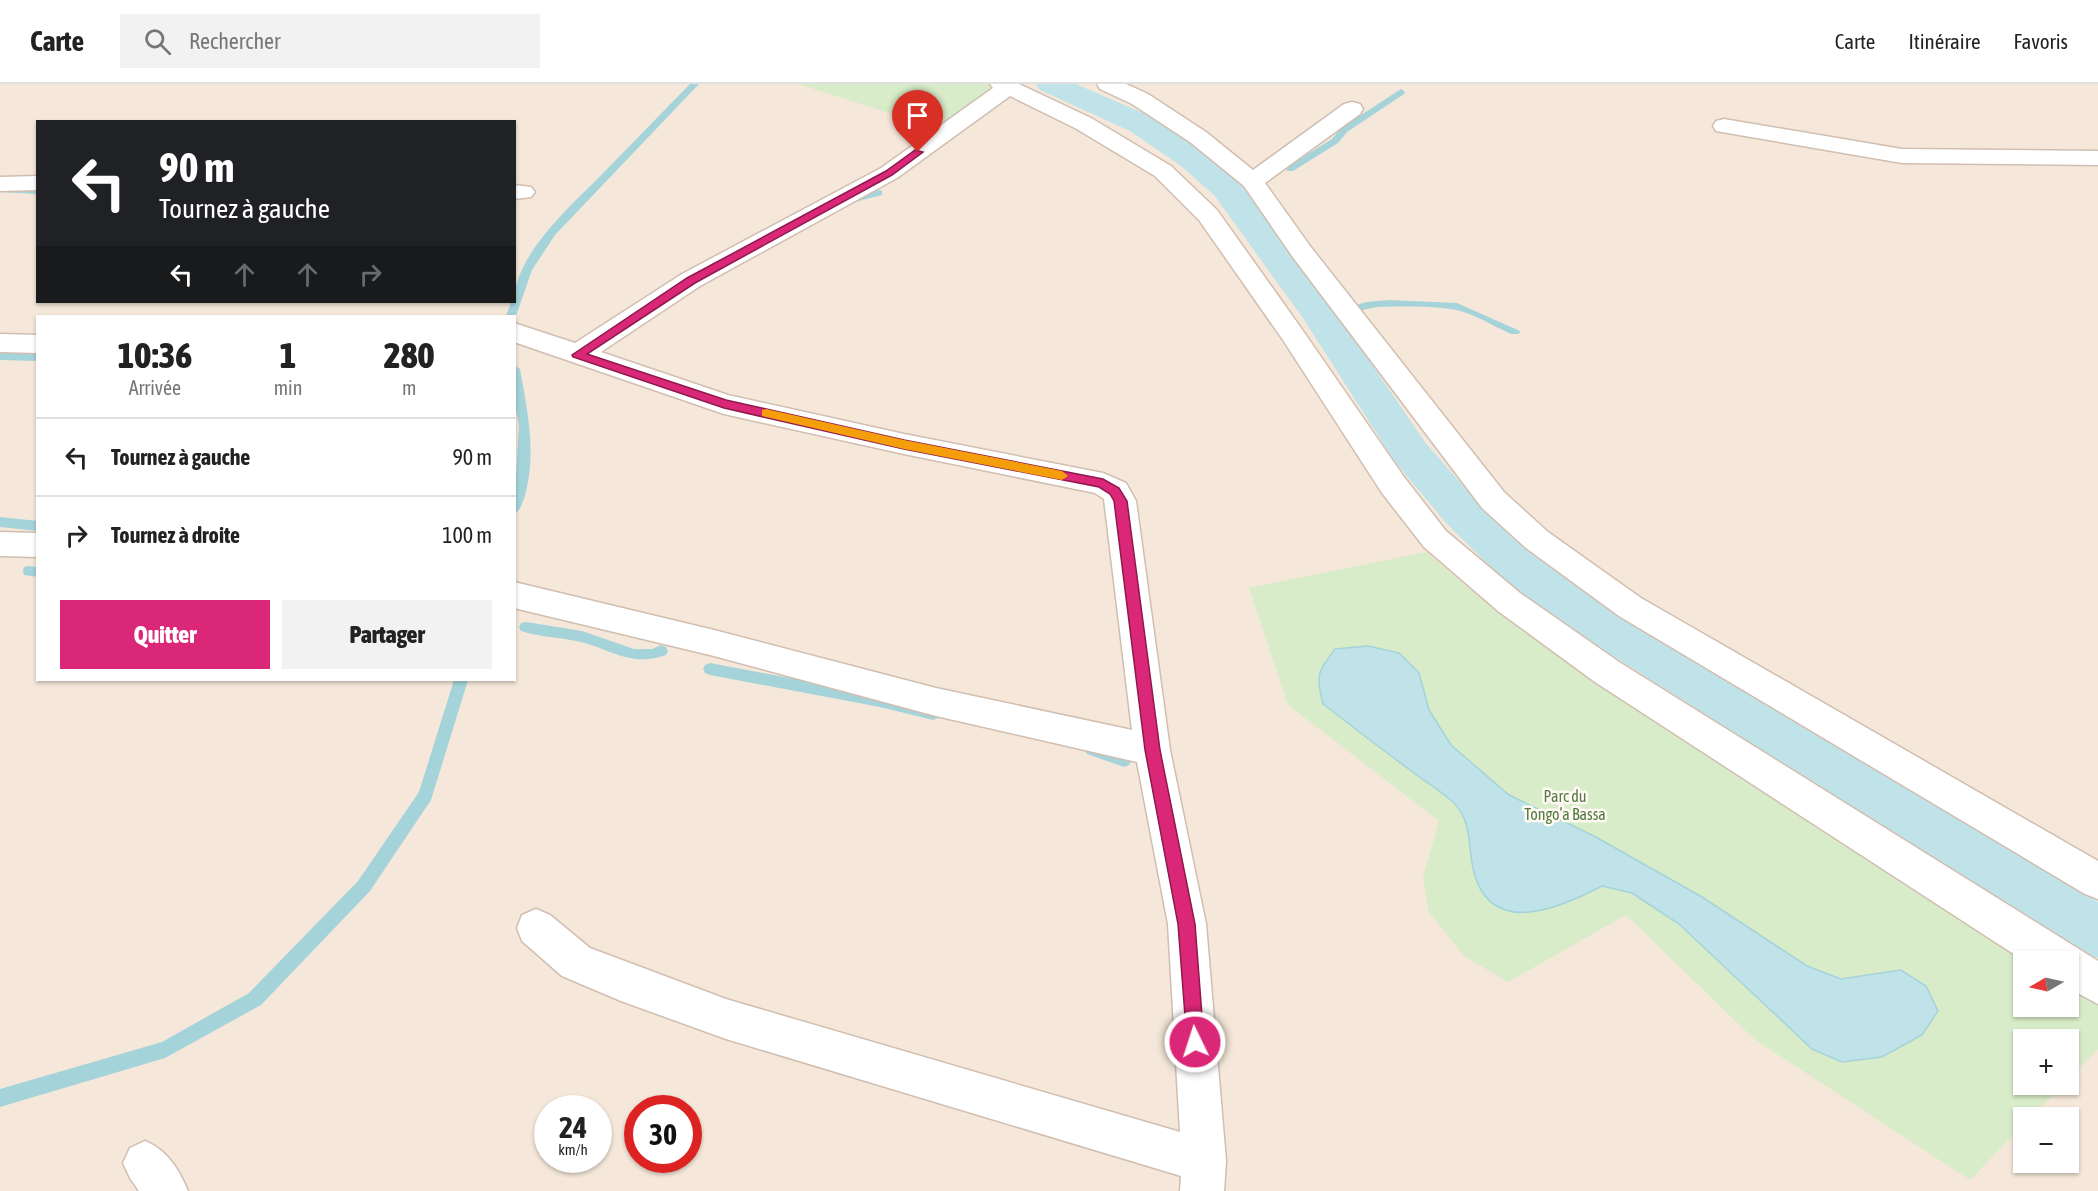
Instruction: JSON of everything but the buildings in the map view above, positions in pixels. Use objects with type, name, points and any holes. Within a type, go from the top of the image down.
[{"type":"street","points":[[1108,84],[1140,99],[1198,137],[1252,181],[1301,251],[1493,500],[1537,540],[1630,607],[2098,881]]},
{"type":"street","points":[[577,355],[691,280],[889,173],[1005,86],[1083,123],[1163,171],[1208,215],[1292,334],[1393,485],[1435,539],[1509,602],[1607,672],[2045,951]]},
{"type":"street","points":[[1252,181],[1352,110]]},
{"type":"street","points":[[1724,126],[1902,156],[2098,158]]},
{"type":"street","points":[[0,184],[36,183]]},
{"type":"street","points":[[516,333],[724,404],[904,444],[1103,484],[1115,491],[1121,501],[1152,750],[1186,924],[1203,1176],[726,1019],[621,981],[576,962],[536,928]]},
{"type":"street","points":[[0,343],[36,344]]},
{"type":"street","points":[[0,568],[19,545]]},
{"type":"street","points":[[516,595],[714,643],[936,702],[1152,750]]},
{"type":"street","points":[[2079,972],[2098,984]]},
{"type":"shaded area","points":[[0,84],[2098,84],[2098,1191],[0,1191]]},
{"type":"green space","points":[[798,84],[993,84],[998,86],[936,128]]},
{"type":"green space","name":"Parc du Tongo’a Bassa","points":[[1426,552],[1498,613],[2022,951],[2013,951],[2013,1017],[2079,1017],[2079,988],[2098,1001],[2098,1049],[2079,1069],[2079,1029],[2013,1029],[2013,1095],[2053,1095],[2041,1107],[2013,1107],[2013,1135],[1970,1180],[1754,1039],[1626,915],[1508,982],[1464,956],[1428,911],[1423,876],[1439,821],[1288,705],[1249,588]]},
{"type":"water","points":[[1368,646],[1399,653],[1419,673],[1429,710],[1451,745],[1509,795],[1594,836],[1702,897],[1807,966],[1841,979],[1901,970],[1926,986],[1938,1011],[1922,1035],[1882,1057],[1842,1062],[1812,1049],[1679,924],[1632,893],[1602,886],[1565,903],[1527,912],[1509,911],[1493,904],[1481,890],[1473,868],[1467,826],[1460,810],[1444,794],[1323,704],[1319,686],[1321,669],[1335,649]]},
{"type":"waterway","points":[[516,302],[527,270],[551,233],[695,84]]},
{"type":"waterway","points":[[1051,84],[1141,124],[1193,159],[1226,188],[1316,310],[1410,452],[1462,513],[1523,571],[1566,603],[2098,932]]},
{"type":"waterway","points":[[1290,169],[1335,141],[1344,130],[1401,92]]},
{"type":"waterway","points":[[0,189],[36,191]]},
{"type":"waterway","points":[[847,201],[879,193]]},
{"type":"waterway","points":[[511,315],[516,303]]},
{"type":"waterway","points":[[1316,310],[1346,312],[1367,305],[1389,303],[1457,306],[1515,331]]},
{"type":"waterway","points":[[0,356],[36,357]]},
{"type":"waterway","points":[[516,379],[525,425],[524,478],[516,503]]},
{"type":"waterway","points":[[0,522],[36,526]]},
{"type":"waterway","points":[[29,571],[36,572]]},
{"type":"waterway","points":[[526,627],[582,637],[634,654],[643,655],[661,651]]},
{"type":"waterway","points":[[710,669],[880,701],[933,714]]},
{"type":"waterway","points":[[0,1098],[165,1050],[255,999],[364,886],[426,795],[461,681]]},
{"type":"waterway","points":[[1092,750],[1124,761]]},
{"type":"slow traffic","points":[[766,413],[1062,476]]},
{"type":"route","points":[[918,152],[889,173],[691,280],[577,355],[724,404],[904,444],[1103,484],[1115,491],[1121,501],[1152,750],[1186,924],[1195,1042]]}]
